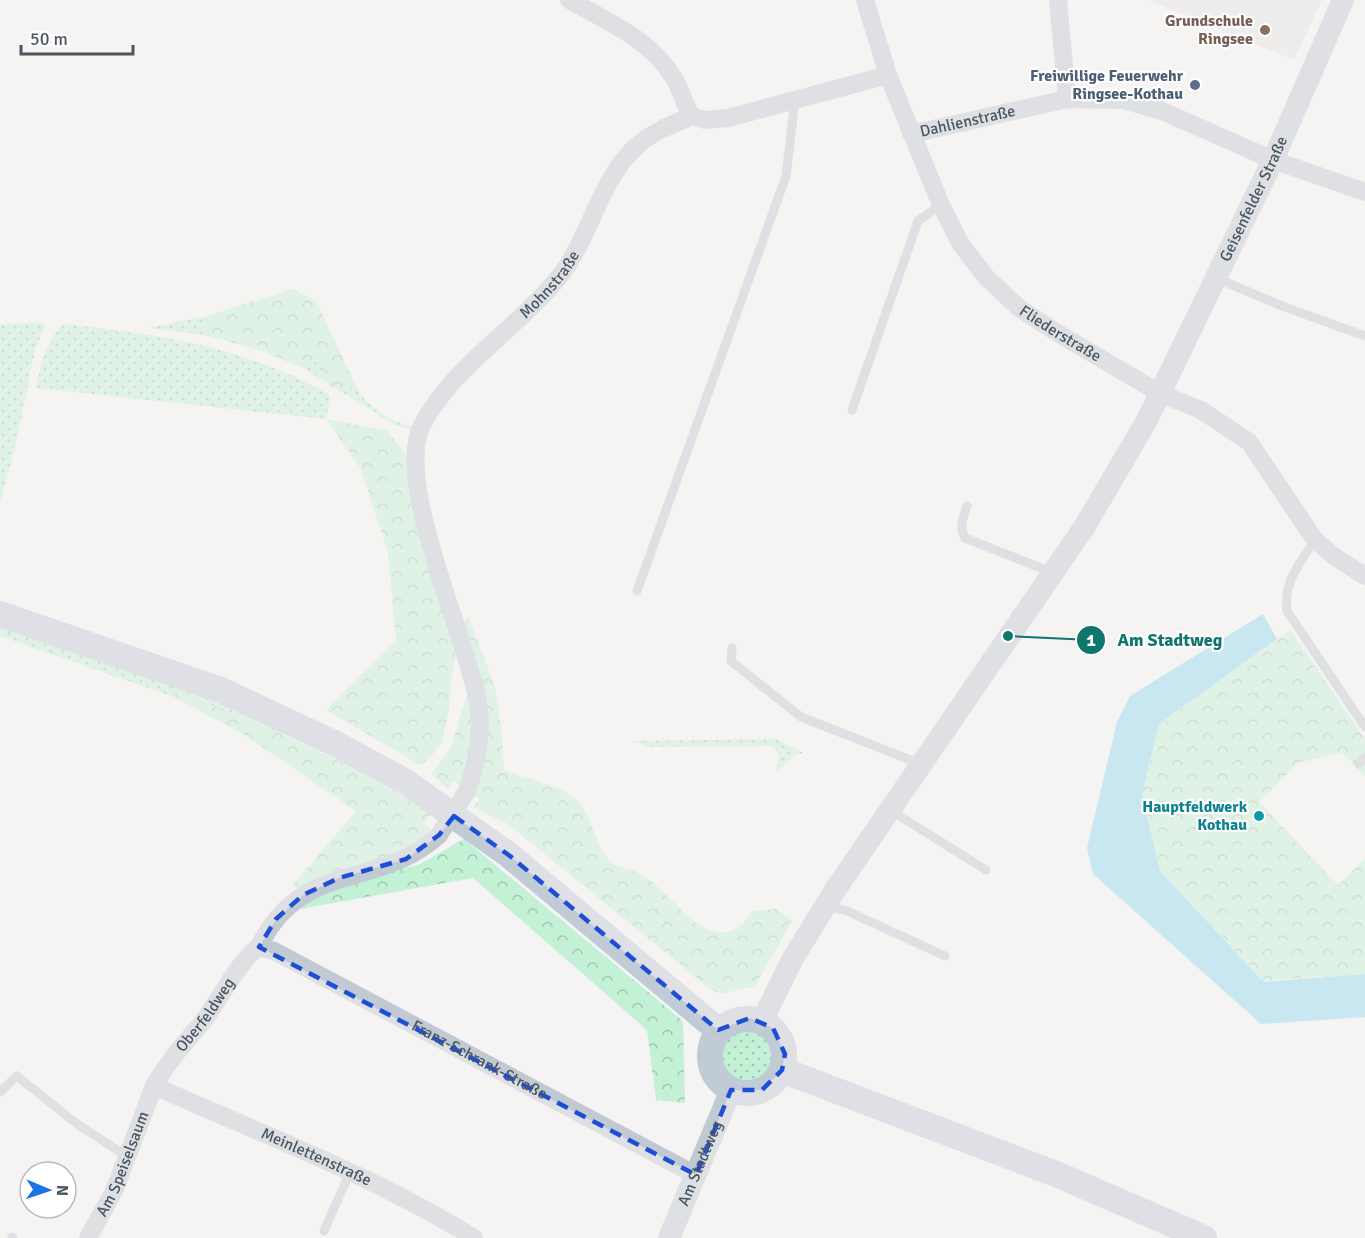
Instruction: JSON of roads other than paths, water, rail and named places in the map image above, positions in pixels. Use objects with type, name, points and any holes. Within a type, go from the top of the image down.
[{"type":"main road","points":[[0,614],[221,690],[336,744],[406,782],[510,856],[719,1031]]},
{"type":"main road","points":[[738,1019],[762,1021],[781,1039],[785,1054],[782,1070],[774,1082],[762,1090],[745,1093],[731,1090],[718,1079],[711,1064],[712,1043],[719,1031],[738,1019]]},
{"type":"main road","points":[[782,1070],[1056,1174],[1204,1238]]},
{"type":"street","points":[[569,0],[631,34],[653,52],[674,79],[692,116],[705,120],[728,118],[888,75]]},
{"type":"street","name":"Fliederstraße","points":[[865,0],[888,75],[941,206],[966,252],[1002,294],[1056,332],[1161,394],[1201,410],[1249,442],[1315,540],[1335,557],[1365,576]]},
{"type":"street","points":[[1058,0],[1067,99]]},
{"type":"street","name":"Geisenfelder Straße","points":[[1161,394],[1273,160],[1343,0]]},
{"type":"street","name":"Dahlienstraße","points":[[911,134],[1067,99],[1102,98],[1144,104],[1273,160],[1365,192]]},
{"type":"street","name":"Mohnstraße","points":[[439,835],[459,807],[467,791],[477,757],[480,727],[478,703],[449,610],[419,494],[415,460],[416,442],[421,427],[449,388],[538,302],[563,272],[586,233],[608,187],[629,155],[654,134],[692,116]]},
{"type":"street","points":[[762,1021],[792,960],[825,905],[923,765],[1091,516],[1161,394]]},
{"type":"street","name":"Oberfeldweg","points":[[154,1086],[171,1058],[204,1020],[249,956],[259,947],[276,919],[303,895],[339,878],[406,859],[424,849],[439,835]]},
{"type":"street","name":"Franz-Schrank-Straße","points":[[259,947],[274,951],[696,1174]]},
{"type":"street","name":"Am Speiselsaum","points":[[88,1238],[114,1191],[154,1086]]},
{"type":"street","name":"Meinlettenstraße","points":[[154,1086],[408,1199],[474,1238]]},
{"type":"street","name":"Am Stadtweg","points":[[669,1238],[731,1090]]},
{"type":"lane","points":[[637,591],[786,176],[795,100]]},
{"type":"lane","points":[[852,410],[918,221],[941,206]]},
{"type":"lane","points":[[1216,278],[1282,306],[1365,336]]},
{"type":"lane","points":[[968,506],[961,531],[965,538],[1053,573]]},
{"type":"lane","points":[[1315,540],[1287,585],[1285,595],[1287,611],[1365,727]]},
{"type":"lane","points":[[732,648],[730,661],[801,717],[923,765]]},
{"type":"lane","points":[[890,810],[986,870]]},
{"type":"lane","points":[[825,905],[847,911],[945,956]]},
{"type":"lane","points":[[0,1092],[17,1076],[77,1124],[128,1157]]},
{"type":"lane","points":[[324,1232],[350,1172]]},
{"type":"water","points":[[1263,614],[1277,639],[1159,724],[1142,794],[1160,871],[1264,982],[1365,974],[1365,1017],[1261,1024],[1093,874],[1087,848],[1117,722],[1130,696]]},
{"type":"place","name":"Grundschule Ringsee","points":[[1265,30]]},
{"type":"place","name":"Freiwillige Feuerwehr Ringsee-Kothau","points":[[1195,85]]},
{"type":"place","name":"Am Stadtweg","points":[[1008,636]]},
{"type":"place","name":"Hauptfeldwerk Kothau","points":[[1259,816]]}]
